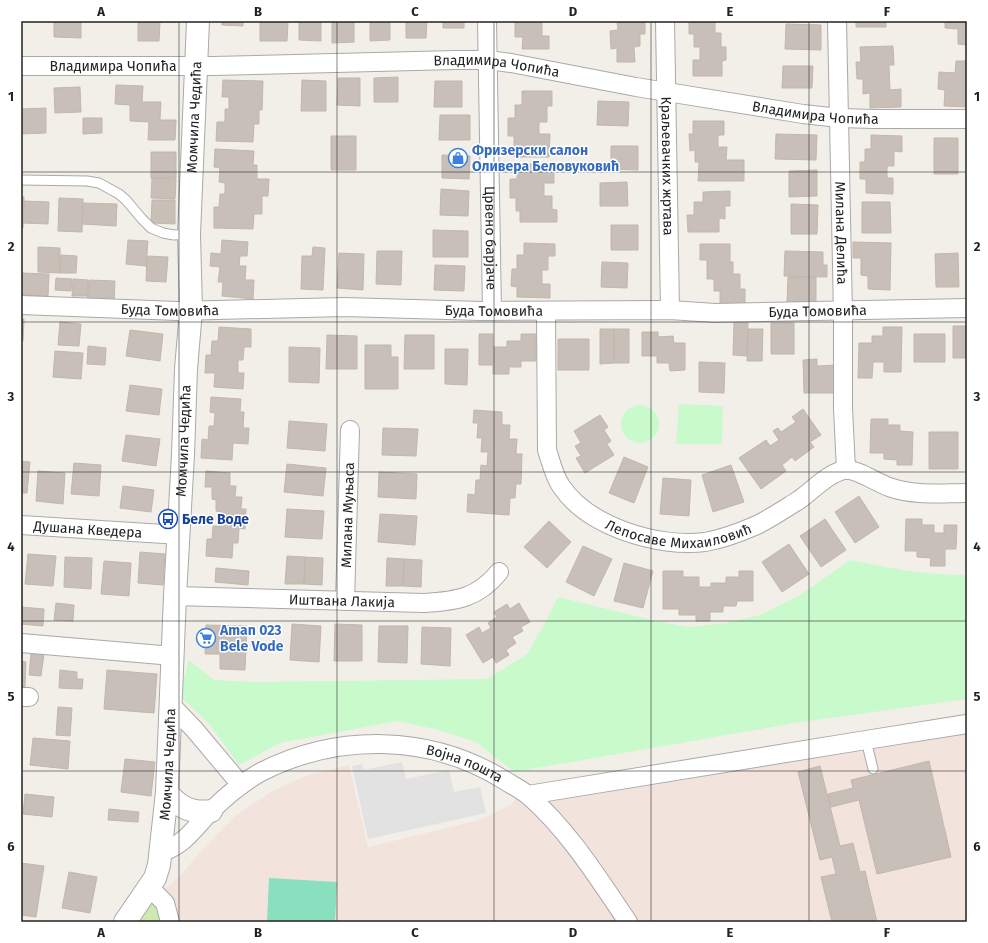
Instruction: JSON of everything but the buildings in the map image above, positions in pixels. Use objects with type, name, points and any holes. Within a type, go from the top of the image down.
[{"type":"street","name":"Момчила Чедића","points":[[125,922],[158,871],[167,792],[175,596],[180,534],[186,369],[191,310],[189,234],[198,21]]},
{"type":"street","name":"Црвено барјаче","points":[[487,21],[492,311]]},
{"type":"street","name":"Краљевачких жртава","points":[[666,21],[670,310]]},
{"type":"street","name":"Милана Делића","points":[[837,21],[843,310],[843,408],[846,470]]},
{"type":"street","name":"Владимира Чопића","points":[[21,66],[197,66],[488,60],[764,109],[839,118],[967,119]]},
{"type":"street","name":"Буда Томовића","points":[[21,304],[170,311],[344,307],[481,311],[670,310],[715,313],[967,308]]},
{"type":"street","name":"Лепосаве Михаиловић","points":[[546,311],[547,450],[552,468],[561,486],[580,507],[603,521],[627,532],[665,541],[684,543],[705,542],[735,534],[758,524],[799,500],[828,478],[846,470]]},
{"type":"street","name":"Милана Муњаса","points":[[345,601],[350,430]]},
{"type":"street","points":[[846,470],[856,472],[888,487],[906,492],[928,494],[967,493]]},
{"type":"street","name":"Душана Кведера","points":[[21,525],[180,534]]},
{"type":"street","name":"Иштвана Лакија","points":[[175,596],[424,603],[451,602],[473,594],[493,579],[499,572]]},
{"type":"street","points":[[21,643],[173,656]]},
{"type":"street","points":[[171,705],[194,729],[241,785]]},
{"type":"street","points":[[528,796],[967,724]]},
{"type":"street","name":"Војна пошта","points":[[161,852],[170,850],[181,843],[211,811],[241,785],[261,773],[295,757],[331,747],[372,744],[415,746],[459,758],[489,770],[528,796],[558,826],[628,922]]},
{"type":"street","points":[[167,792],[178,805],[186,809],[198,812],[211,811]]},
{"type":"street","points":[[149,887],[165,903],[170,922]]},
{"type":"lane","points":[[21,180],[87,181],[98,183],[114,190],[123,197],[151,228],[163,233],[174,235],[189,234]]},
{"type":"lane","points":[[866,740],[873,769]]},
{"type":"shaded area","points":[[967,713],[967,922],[170,922],[158,895],[178,878],[201,851],[236,815],[271,792],[305,776],[349,765],[368,847],[479,820],[511,805],[522,791],[530,786]]},
{"type":"shaded area","points":[[402,762],[406,779],[449,770],[454,792],[480,787],[486,813],[368,839],[352,766],[362,764],[364,770]]},
{"type":"green space","points":[[679,404],[723,406],[722,444],[676,444]]},
{"type":"green space","points":[[636,405],[644,405],[651,408],[656,413],[659,424],[656,435],[651,440],[644,443],[636,443],[629,440],[624,435],[621,428],[621,420],[624,413],[629,408]]},
{"type":"green space","points":[[850,560],[910,571],[967,575],[967,699],[801,722],[514,772],[476,742],[439,730],[397,721],[280,743],[239,765],[210,725],[184,700],[180,692],[189,660],[214,680],[254,682],[487,679],[527,654],[558,597],[656,621],[689,627],[726,623],[760,615],[800,595]]},
{"type":"green space","points":[[269,878],[337,882],[335,922],[267,922]]},
{"type":"green space","points":[[158,895],[162,922],[125,922]]},
{"type":"place","name":"Фризерски салон Оливера Беловуковић","points":[[458,158]]},
{"type":"place","name":"Беле Воде","points":[[168,519]]},
{"type":"place","name":"Aman 023 Bele Vode","points":[[206,638]]}]
